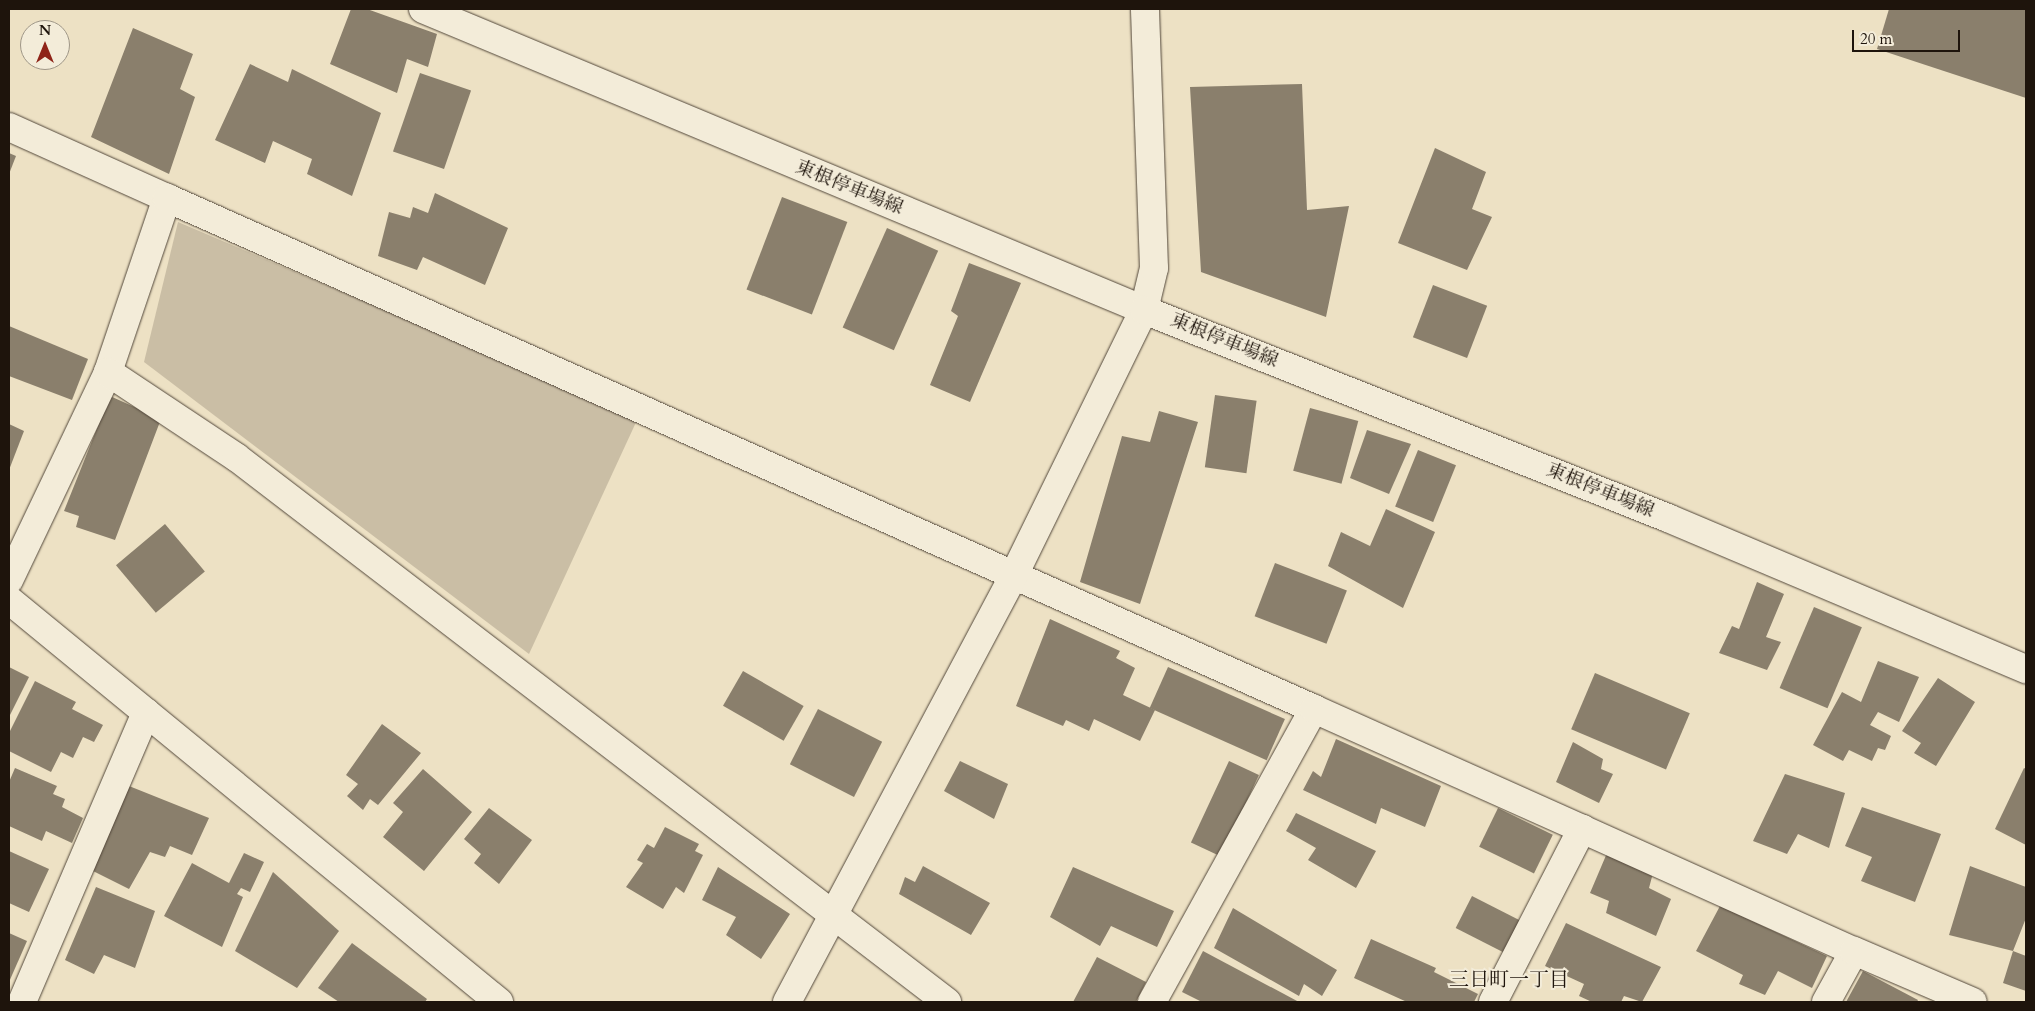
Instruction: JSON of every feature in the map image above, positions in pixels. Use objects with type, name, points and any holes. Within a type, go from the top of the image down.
[{"type":"street","name":"東根停車場線","points":[[423,9],[1144,310],[1668,518],[2026,669]]},
{"type":"street","points":[[787,1002],[836,914],[1013,577],[1144,310],[1154,268],[1145,9]]},
{"type":"street","points":[[9,127],[1013,577],[1854,951],[1973,1002]]},
{"type":"street","points":[[9,580],[108,372],[167,198]]},
{"type":"street","points":[[108,372],[236,457],[836,914],[947,1002]]},
{"type":"street","points":[[9,600],[499,1002]]},
{"type":"street","points":[[1152,1002],[1314,710]]},
{"type":"street","points":[[22,1002],[146,712]]},
{"type":"street","points":[[1493,1002],[1582,830]]},
{"type":"street","points":[[1826,1002],[1854,951]]},
{"type":"shaded area","points":[[178,222],[638,418],[529,654],[144,362]]},
{"type":"building","points":[[351,9],[367,9],[437,34],[428,67],[407,59],[397,93],[330,64]]},
{"type":"building","points":[[1889,9],[2026,9],[2026,98],[1877,49]]},
{"type":"building","points":[[133,28],[193,54],[180,89],[195,97],[169,174],[91,137]]},
{"type":"building","points":[[250,64],[288,82],[292,69],[381,113],[352,196],[307,174],[312,159],[273,141],[265,163],[215,140]]},
{"type":"building","points":[[420,73],[471,91],[444,169],[393,151]]},
{"type":"building","points":[[1302,84],[1307,210],[1349,206],[1326,317],[1201,272],[1190,87]]},
{"type":"building","points":[[1435,148],[1486,172],[1472,209],[1492,217],[1467,270],[1398,243]]},
{"type":"building","points":[[9,153],[16,156],[9,174]]},
{"type":"building","points":[[435,193],[508,228],[485,285],[423,257],[417,270],[378,256],[389,212],[410,218],[413,207],[428,213]]},
{"type":"building","points":[[782,197],[847,222],[812,315],[747,289]]},
{"type":"building","points":[[887,228],[938,251],[894,350],[843,328]]},
{"type":"building","points":[[969,263],[1021,283],[970,402],[930,385],[958,316],[951,311]]},
{"type":"building","points":[[1433,285],[1487,306],[1467,358],[1413,337]]},
{"type":"building","points":[[9,326],[88,359],[72,400],[9,376]]},
{"type":"building","points":[[1215,395],[1257,401],[1246,473],[1205,467]]},
{"type":"building","points":[[110,396],[161,419],[115,540],[76,527],[79,516],[64,511]]},
{"type":"building","points":[[1310,408],[1358,421],[1341,484],[1293,471]]},
{"type":"building","points":[[1159,411],[1198,422],[1140,604],[1080,582],[1122,436],[1150,442]]},
{"type":"building","points":[[9,424],[24,431],[9,470]]},
{"type":"building","points":[[1367,430],[1411,444],[1389,494],[1350,478]]},
{"type":"building","points":[[1418,450],[1456,465],[1433,522],[1395,507]]},
{"type":"building","points":[[1386,509],[1435,532],[1403,608],[1328,566],[1341,532],[1370,546]]},
{"type":"building","points":[[165,524],[205,571],[156,613],[116,565]]},
{"type":"building","points":[[1275,563],[1347,591],[1326,644],[1255,616]]},
{"type":"building","points":[[1757,582],[1784,594],[1766,637],[1781,642],[1767,670],[1719,653],[1732,626],[1739,629]]},
{"type":"building","points":[[1814,607],[1862,627],[1827,708],[1780,688]]},
{"type":"building","points":[[1050,619],[1120,651],[1116,658],[1135,668],[1123,695],[1155,710],[1140,741],[1094,719],[1089,731],[1066,720],[1063,726],[1016,706]]},
{"type":"building","points":[[1878,661],[1919,677],[1899,722],[1878,712],[1870,725],[1891,736],[1885,750],[1878,748],[1872,761],[1849,750],[1843,761],[1813,745],[1842,692],[1861,702]]},
{"type":"building","points":[[9,667],[29,677],[9,717]]},
{"type":"building","points":[[1168,667],[1285,719],[1267,760],[1150,708]]},
{"type":"building","points":[[743,671],[804,706],[784,741],[723,706]]},
{"type":"building","points":[[1595,673],[1690,713],[1666,769],[1571,729]]},
{"type":"building","points":[[1938,678],[1975,702],[1936,766],[1914,753],[1921,743],[1902,731]]},
{"type":"building","points":[[35,681],[76,702],[72,709],[103,725],[94,742],[83,737],[73,758],[61,752],[51,772],[9,751],[9,733]]},
{"type":"building","points":[[818,709],[882,742],[854,797],[790,764]]},
{"type":"building","points":[[382,724],[421,753],[378,805],[370,799],[363,810],[347,796],[358,784],[346,775]]},
{"type":"building","points":[[1336,739],[1441,786],[1425,827],[1381,808],[1376,824],[1303,790],[1313,771],[1321,777]]},
{"type":"building","points":[[1573,742],[1603,759],[1601,769],[1613,774],[1599,803],[1556,782]]},
{"type":"building","points":[[960,761],[1008,784],[994,819],[944,791]]},
{"type":"building","points":[[1229,761],[1259,775],[1221,857],[1191,843]]},
{"type":"building","points":[[15,768],[57,786],[53,794],[65,799],[62,807],[83,818],[72,843],[46,831],[42,841],[9,826],[9,782]]},
{"type":"building","points":[[2024,768],[2026,769],[2026,845],[1995,829]]},
{"type":"building","points":[[423,769],[472,812],[424,871],[383,837],[403,812],[393,803]]},
{"type":"building","points":[[1785,774],[1845,793],[1829,848],[1798,834],[1787,854],[1753,841]]},
{"type":"building","points":[[129,786],[209,818],[192,855],[170,846],[165,857],[150,852],[129,889],[91,870]]},
{"type":"building","points":[[1862,807],[1941,834],[1915,902],[1861,881],[1872,857],[1845,846]]},
{"type":"building","points":[[489,808],[532,840],[499,884],[474,863],[481,854],[464,839]]},
{"type":"building","points":[[1498,808],[1553,835],[1534,873],[1479,847]]},
{"type":"building","points":[[1296,813],[1376,851],[1356,888],[1308,860],[1316,848],[1286,831]]},
{"type":"building","points":[[665,827],[699,844],[695,851],[703,855],[684,893],[676,887],[663,909],[626,887],[643,863],[637,860],[647,844],[654,848]]},
{"type":"building","points":[[9,851],[49,869],[29,912],[9,903]]},
{"type":"building","points":[[244,853],[264,862],[250,892],[241,888],[237,894],[243,897],[222,947],[164,916],[192,863],[229,883]]},
{"type":"building","points":[[1607,853],[1653,873],[1649,888],[1671,899],[1656,936],[1606,913],[1609,901],[1590,893]]},
{"type":"building","points":[[923,866],[990,903],[971,935],[899,894],[905,877],[915,882]]},
{"type":"building","points":[[1970,866],[2026,887],[2026,918],[2013,951],[1949,935]]},
{"type":"building","points":[[718,867],[790,914],[761,959],[726,935],[736,917],[702,900]]},
{"type":"building","points":[[1073,867],[1174,911],[1157,947],[1111,926],[1100,946],[1050,917]]},
{"type":"building","points":[[273,872],[339,931],[297,988],[235,951]]},
{"type":"building","points":[[96,887],[155,911],[135,968],[104,955],[94,974],[65,960]]},
{"type":"building","points":[[1472,896],[1520,921],[1504,953],[1456,928]]},
{"type":"building","points":[[1720,906],[1827,956],[1812,988],[1778,971],[1765,995],[1739,984],[1743,975],[1696,951]]},
{"type":"building","points":[[1233,908],[1337,970],[1322,996],[1304,984],[1299,996],[1214,948]]},
{"type":"building","points":[[1566,923],[1661,967],[1642,1002],[1624,996],[1621,1002],[1592,1002],[1579,996],[1584,984],[1545,966]]},
{"type":"building","points":[[9,933],[27,941],[9,982]]},
{"type":"building","points":[[1371,939],[1436,968],[1434,972],[1478,994],[1474,1002],[1407,1002],[1354,978]]},
{"type":"building","points":[[352,943],[427,999],[425,1002],[339,1002],[318,988]]},
{"type":"building","points":[[1203,951],[1299,1002],[1202,1002],[1182,992]]},
{"type":"building","points":[[2013,951],[2026,956],[2026,991],[2003,983]]},
{"type":"building","points":[[1097,957],[1146,982],[1136,1002],[1073,1002]]},
{"type":"building","points":[[1863,971],[1918,1000],[1917,1002],[1846,1002]]},
{"type":"district","name":"三日町一丁目","points":[[1509,979]]}]
